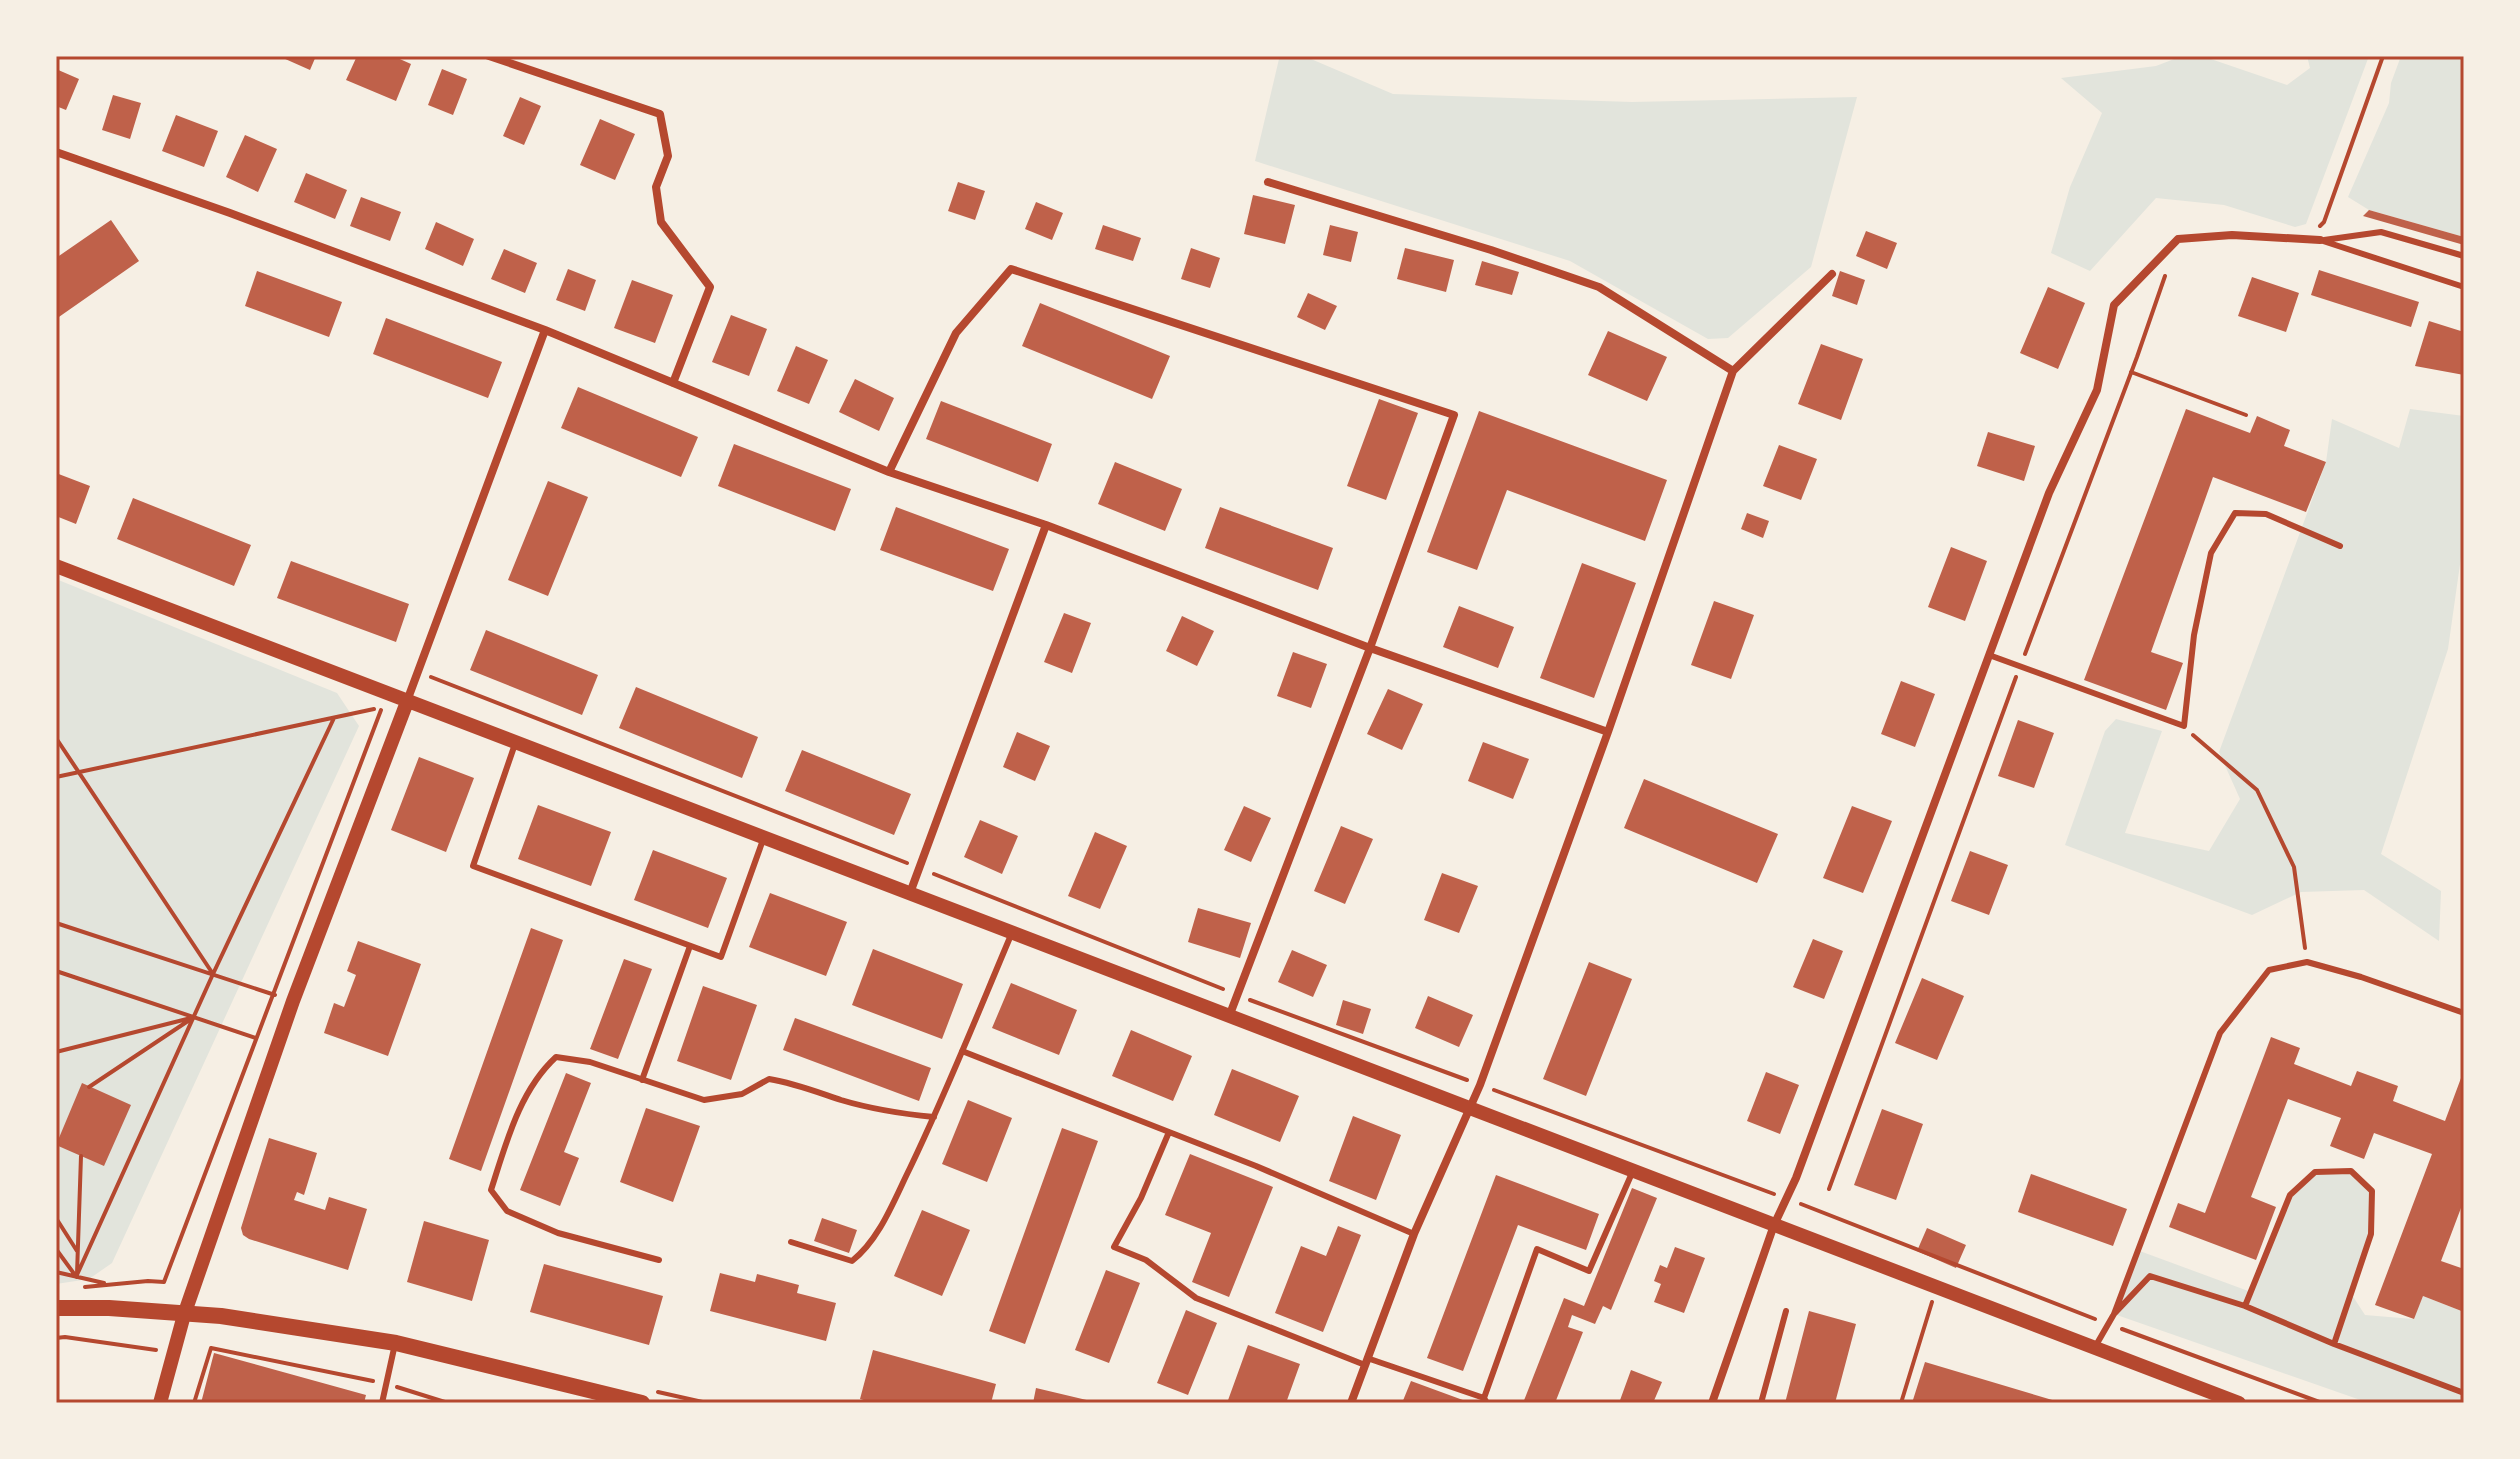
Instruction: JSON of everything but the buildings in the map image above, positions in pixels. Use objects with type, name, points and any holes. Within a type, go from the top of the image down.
[{"type":"main road","points":[[56,1308],[109,1308],[221,1316],[396,1343],[642,1403]]},
{"type":"street","points":[[489,56],[660,114],[668,156],[656,187],[661,222],[710,287],[673,383]]},
{"type":"street","points":[[56,152],[545,330],[889,472],[1046,525],[1370,648],[1608,732]]},
{"type":"street","points":[[1268,182],[1491,250],[1599,287],[1733,371]]},
{"type":"street","points":[[1712,1403],[1774,1225],[1796,1178],[2049,493],[2097,390],[2114,305],[2178,239],[2232,235],[2320,240]]},
{"type":"street","points":[[889,472],[956,333],[1011,269],[1454,415],[1370,648],[1230,1014]]},
{"type":"street","points":[[1351,1403],[1414,1234],[1480,1085],[1608,732],[1733,371],[1832,274]]},
{"type":"street","points":[[160,1403],[184,1315],[293,1001],[545,330]]},
{"type":"street","points":[[910,893],[1046,525]]},
{"type":"street","points":[[56,566],[2095,1347],[2214,1399],[2239,1403]]},
{"type":"lane","points":[[2320,240],[2381,232],[2464,256]]},
{"type":"lane","points":[[2320,240],[2464,287]]},
{"type":"lane","points":[[1989,655],[2184,726],[2194,635],[2211,553],[2235,513],[2266,514],[2340,546]]},
{"type":"lane","points":[[516,741],[473,866],[721,957],[764,837]]},
{"type":"lane","points":[[791,1242],[852,1261],[866,1250],[895,1199],[934,1117],[1012,932]]},
{"type":"lane","points":[[642,1080],[690,946]]},
{"type":"lane","points":[[2095,1347],[2114,1314],[2220,1033],[2269,970],[2307,962],[2361,977],[2464,1013]]},
{"type":"lane","points":[[2451,1008],[2464,1006]]},
{"type":"lane","points":[[962,1051],[1256,1166],[1414,1234]]},
{"type":"lane","points":[[659,1260],[558,1233],[507,1211],[491,1190],[513,1123],[541,1071],[556,1057],[590,1062],[704,1100],[742,1094],[769,1079],[793,1083],[843,1101],[934,1117]]},
{"type":"lane","points":[[1169,1132],[1141,1198],[1114,1247],[1146,1260],[1196,1298],[1366,1362],[1485,1400],[1537,1249],[1589,1271],[1634,1170]]},
{"type":"lane","points":[[2245,1306],[2290,1195],[2315,1172],[2351,1171],[2372,1191],[2371,1234],[2334,1344]]},
{"type":"lane","points":[[2114,1314],[2150,1276],[2245,1306],[2334,1344],[2464,1393]]},
{"type":"lane","points":[[1761,1403],[1786,1311]]},
{"type":"lane","points":[[382,1403],[396,1343]]},
{"type":"path","points":[[2324,222],[2383,56]]},
{"type":"path","points":[[1829,1189],[2178,239]]},
{"type":"path","points":[[2131,372],[2246,415]]},
{"type":"path","points":[[418,671],[1238,995],[1786,1198],[2109,1325],[2322,1403]]},
{"type":"path","points":[[56,777],[381,708],[164,1282],[83,1287]]},
{"type":"path","points":[[76,1277],[193,1017],[334,718]]},
{"type":"path","points":[[2184,726],[2257,790],[2294,867],[2307,962]]},
{"type":"path","points":[[56,738],[213,974]]},
{"type":"path","points":[[56,923],[293,1001]]},
{"type":"path","points":[[56,971],[277,1046]]},
{"type":"path","points":[[56,1052],[193,1017]]},
{"type":"path","points":[[89,1087],[193,1017]]},
{"type":"path","points":[[76,1277],[81,1156]]},
{"type":"path","points":[[56,1218],[78,1253]]},
{"type":"path","points":[[56,1249],[76,1277]]},
{"type":"path","points":[[56,1272],[110,1284]]},
{"type":"path","points":[[1901,1403],[1937,1288]]},
{"type":"path","points":[[56,1338],[156,1350]]},
{"type":"path","points":[[194,1403],[211,1348],[386,1383],[448,1403]]},
{"type":"shaded area","points":[[2182,56],[2202,56],[2287,85],[2310,68],[2307,56],[2369,56],[2306,224],[2295,227],[2224,205],[2156,198],[2090,271],[2051,253],[2070,187],[2102,113],[2061,78],[2156,66]]},
{"type":"shaded area","points":[[2401,56],[2464,56],[2464,237],[2369,210],[2348,197],[2389,103],[2391,83]]},
{"type":"shaded area","points":[[1279,59],[1311,59],[1393,94],[1632,102],[1857,97],[1811,267],[1728,338],[1708,339],[1570,261],[1255,161]]},
{"type":"shaded area","points":[[2410,409],[2464,416],[2464,536],[2448,649],[2381,854],[2441,891],[2439,941],[2364,890],[2301,892],[2252,915],[2065,845],[2105,731],[2116,719],[2162,731],[2125,833],[2209,851],[2240,799],[2219,752],[2326,462],[2332,419],[2399,448]]},
{"type":"shaded area","points":[[56,579],[337,693],[359,726],[112,1263],[89,1279],[56,1284]]},
{"type":"shaded area","points":[[2351,1171],[2372,1191],[2371,1234],[2352,1295],[2365,1315],[2413,1319],[2423,1296],[2464,1312],[2464,1403],[2369,1403],[2114,1314],[2137,1250],[2251,1292],[2290,1195],[2315,1172]]}]
